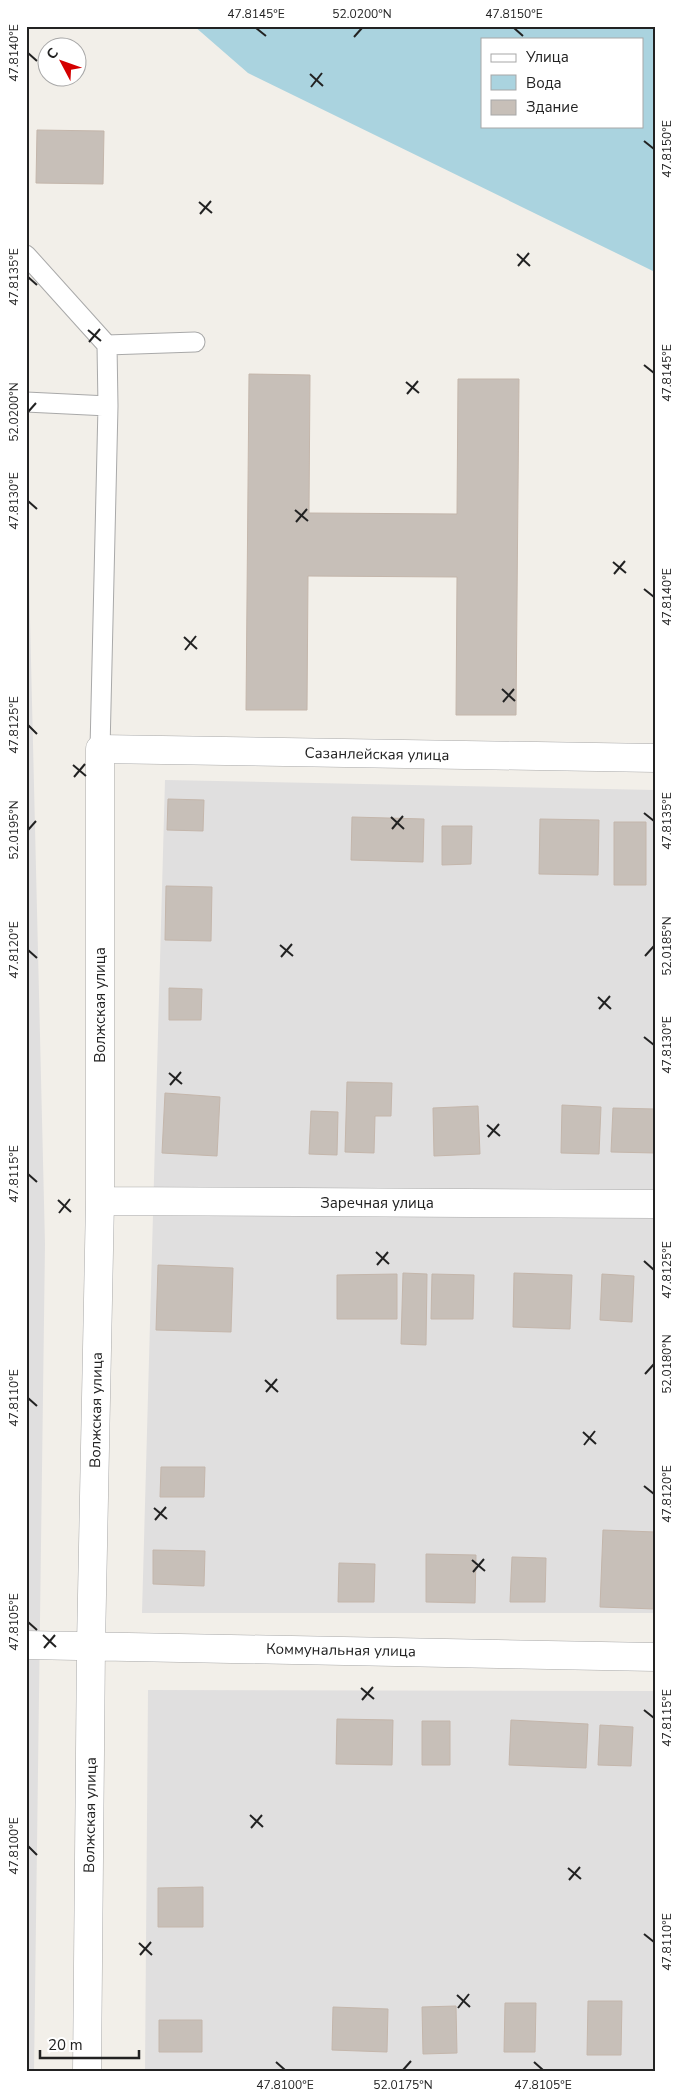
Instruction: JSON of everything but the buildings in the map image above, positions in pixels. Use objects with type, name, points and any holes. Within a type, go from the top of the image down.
[{"type":"street","name":"Сазанлейская улица","points":[[100,749],[655,758]]},
{"type":"street","name":"Волжская улица","points":[[87,2072],[91,1645],[100,1201],[100,749]]},
{"type":"street","name":"Заречная улица","points":[[100,1201],[655,1204]]},
{"type":"street","name":"Коммунальная улица","points":[[26,1645],[655,1657]]},
{"type":"lane","points":[[26,255],[107,345],[108,406],[100,749]]},
{"type":"lane","points":[[107,345],[194,342]]},
{"type":"lane","points":[[26,402],[108,406]]},
{"type":"shaded area","points":[[26,452],[45,1244],[34,2072],[26,2072]]},
{"type":"shaded area","points":[[165,780],[655,790],[655,1613],[142,1613]]},
{"type":"shaded area","points":[[148,1690],[655,1691],[655,2072],[145,2072]]},
{"type":"water","points":[[194,26],[655,26],[655,272],[248,73]]}]
